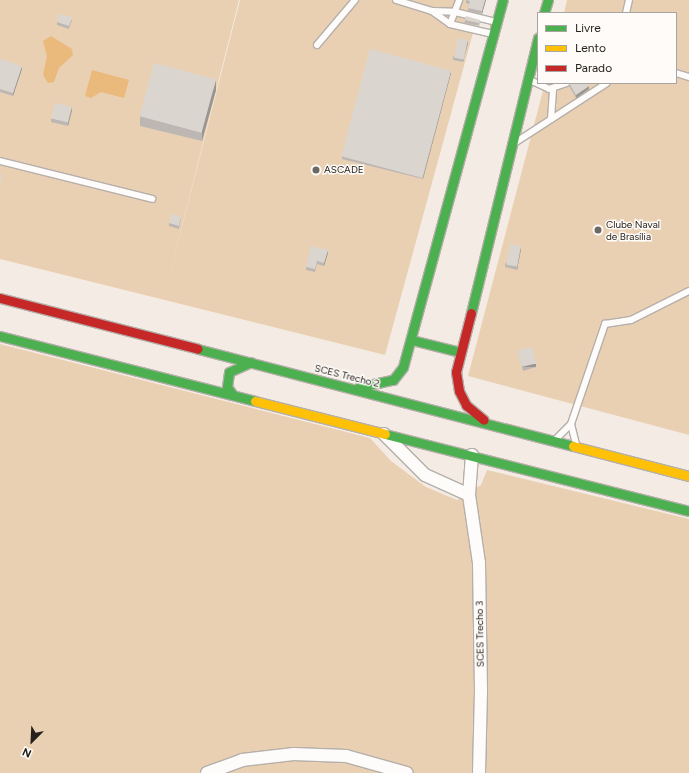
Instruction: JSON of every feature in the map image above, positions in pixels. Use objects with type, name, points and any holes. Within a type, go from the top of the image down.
[{"type":"main road","points":[[349,388],[383,384],[393,380],[403,368],[412,340],[503,0]]},
{"type":"main road","points":[[544,12],[548,0]]},
{"type":"main road","points":[[487,423],[466,405],[459,391],[456,372],[537,42]]},
{"type":"main road","name":"SCES Trecho 2","points":[[0,298],[689,476]]},
{"type":"main road","points":[[0,336],[689,511]]},
{"type":"main road","points":[[412,340],[460,352]]},
{"type":"main road","points":[[233,395],[227,387],[229,372],[242,364],[250,362]]},
{"type":"street","points":[[383,433],[425,475],[469,495]]},
{"type":"street","name":"SCES Trecho 3","points":[[472,455],[469,495],[479,563],[481,691],[479,773]]},
{"type":"street","points":[[207,773],[242,760],[294,754],[346,756],[407,773]]},
{"type":"lane","points":[[317,45],[354,0]]},
{"type":"lane","points":[[396,0],[432,11],[455,12],[497,22]]},
{"type":"lane","points":[[450,24],[459,0]]},
{"type":"lane","points":[[626,12],[629,0]]},
{"type":"lane","points":[[432,11],[450,24],[494,35]]},
{"type":"lane","points":[[677,73],[689,77]]},
{"type":"lane","points":[[528,78],[543,88],[553,89],[564,84]]},
{"type":"lane","points":[[511,145],[599,85]]},
{"type":"lane","points":[[551,119],[553,89]]},
{"type":"lane","points":[[0,160],[8,164],[152,199]]},
{"type":"lane","points":[[0,166],[8,164]]},
{"type":"lane","points":[[554,441],[571,424],[605,324],[631,320],[689,291]]},
{"type":"lane","points":[[571,424],[576,446]]},
{"type":"shaded area","points":[[0,0],[239,0],[165,293],[240,0],[482,0],[385,355],[0,259]]},
{"type":"shaded area","name":"Clube Naval de Brasília","points":[[567,0],[689,0],[689,435],[468,376],[545,84],[677,84],[677,12],[564,12]]},
{"type":"shaded area","points":[[51,36],[72,49],[73,55],[59,68],[54,82],[48,83],[43,75],[47,56],[43,41]]},
{"type":"shaded area","points":[[92,70],[129,80],[124,98],[101,92],[91,98],[85,96]]},
{"type":"shaded area","points":[[0,344],[370,438],[391,461],[426,487],[457,500],[481,485],[487,470],[689,519],[689,773],[0,773]]},
{"type":"building","points":[[466,0],[485,0],[482,11],[468,8],[470,1]]},
{"type":"building","points":[[59,14],[72,17],[69,26],[57,22]]},
{"type":"building","points":[[466,16],[480,20],[479,23],[465,20]]},
{"type":"building","points":[[458,38],[468,40],[464,60],[454,58]]},
{"type":"building","points":[[370,49],[451,71],[422,178],[341,156]]},
{"type":"building","points":[[0,59],[22,66],[13,93],[0,89]]},
{"type":"building","points":[[154,63],[216,80],[202,133],[140,116]]},
{"type":"building","points":[[570,84],[588,84],[589,86],[576,95]]},
{"type":"building","points":[[55,103],[72,107],[68,122],[51,119]]},
{"type":"building","points":[[172,214],[181,216],[179,226],[169,223]]},
{"type":"building","points":[[510,244],[521,246],[517,267],[506,265]]},
{"type":"building","points":[[311,246],[328,250],[324,263],[317,261],[315,269],[306,267]]},
{"type":"building","points":[[532,347],[536,364],[521,367],[517,350]]},
{"type":"traffic: fast","points":[[359,387],[393,380],[403,367],[503,0]]},
{"type":"traffic: fast","points":[[544,12],[548,0]]},
{"type":"traffic: fast","points":[[471,313],[537,42]]},
{"type":"traffic: fast","points":[[0,336],[255,401]]},
{"type":"traffic: fast","points":[[412,340],[460,352]]},
{"type":"traffic: fast","points":[[198,349],[573,446]]},
{"type":"traffic: fast","points":[[233,395],[227,387],[229,372],[251,362]]},
{"type":"traffic: fast","points":[[385,434],[689,511]]},
{"type":"traffic: slow","points":[[255,401],[385,434]]},
{"type":"traffic: slow","points":[[573,446],[689,476]]},
{"type":"traffic: jam","points":[[0,298],[198,349]]},
{"type":"traffic: jam","points":[[471,313],[456,372],[459,391],[466,405],[484,420]]},
{"type":"place","name":"ASCADE","points":[[316,170]]},
{"type":"place","name":"Clube Naval de Brasília","points":[[598,230]]}]
